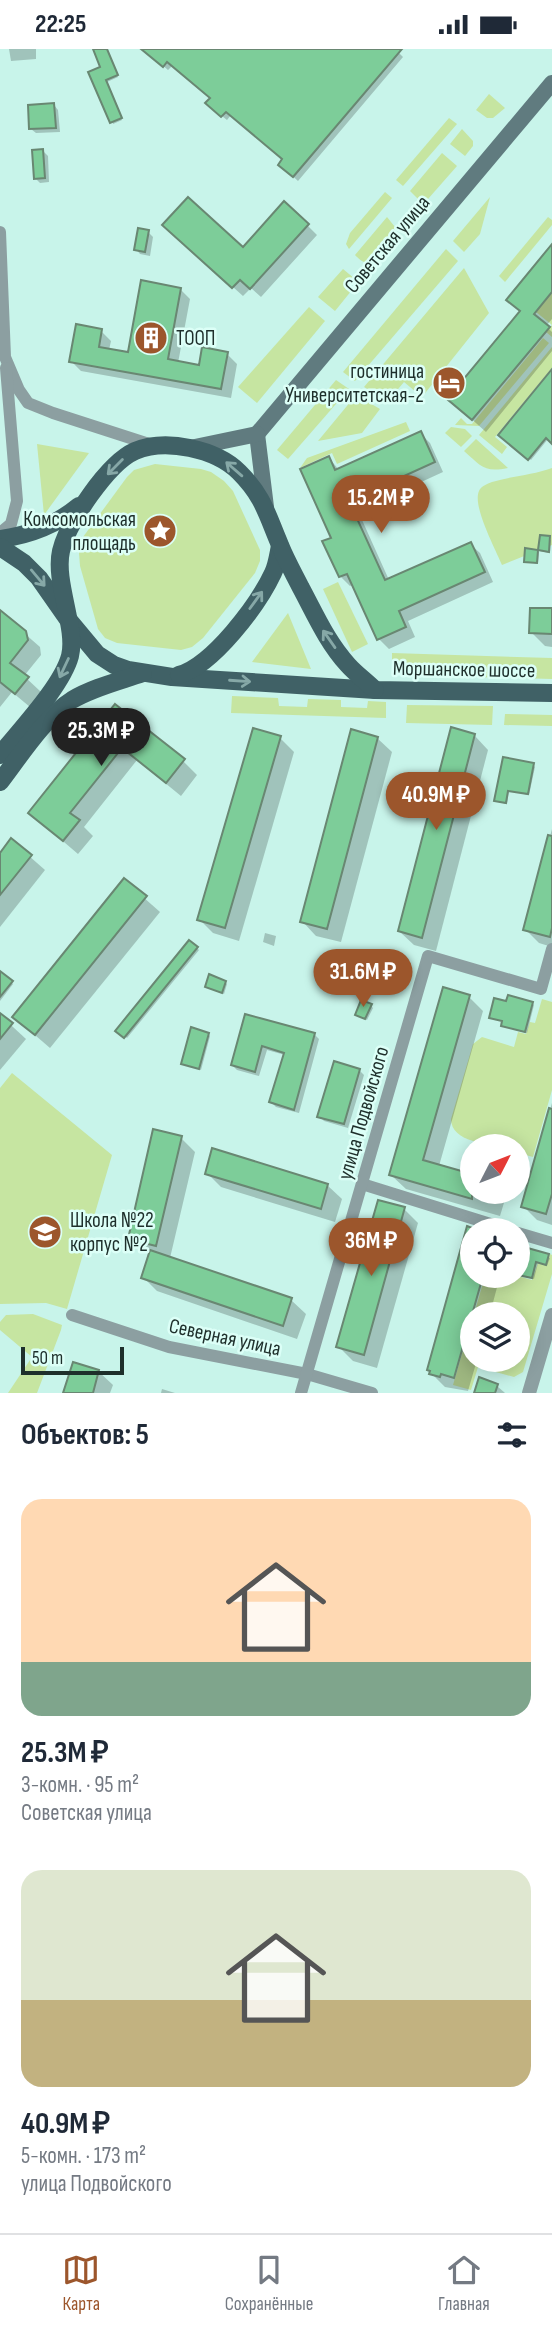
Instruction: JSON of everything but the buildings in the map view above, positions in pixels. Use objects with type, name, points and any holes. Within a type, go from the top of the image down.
[{"type":"main road","name":"Советская улица","points":[[257,434],[552,83]]},
{"type":"main road","points":[[190,448],[257,434],[266,506],[280,546],[325,634],[347,664],[375,690]]},
{"type":"main road","points":[[0,539],[32,533],[66,516],[85,501],[117,464],[134,451],[153,446],[190,448],[209,453],[238,470],[266,506]]},
{"type":"main road","points":[[0,755],[59,678],[70,656],[71,639],[61,581],[60,552],[85,501]]},
{"type":"main road","points":[[0,547],[24,563],[39,578],[66,618],[97,654],[114,666],[172,677],[192,671],[220,647],[262,593],[275,571],[280,546]]},
{"type":"main road","points":[[0,782],[51,719],[71,701],[105,685],[144,673]]},
{"type":"main road","name":"Моршанское шоссе","points":[[172,677],[375,690],[552,693]]},
{"type":"street","points":[[0,232],[5,358],[17,501],[11,524],[0,533]]},
{"type":"street","points":[[5,358],[28,403],[53,414],[153,446]]},
{"type":"street","name":"улица Подвойского","points":[[302,1393],[428,956],[541,989],[552,949]]},
{"type":"street","points":[[362,1184],[471,1218]]},
{"type":"street","points":[[530,1237],[552,1243]]},
{"type":"street","name":"Северная улица","points":[[72,1315],[169,1347],[307,1374],[372,1393]]},
{"type":"street","points":[[529,1393],[552,1315]]},
{"type":"green space","points":[[489,94],[505,108],[493,118],[487,118],[476,110]]},
{"type":"green space","points":[[449,118],[457,124],[403,186],[396,180]]},
{"type":"green space","points":[[462,129],[473,141],[473,146],[465,156],[450,144]]},
{"type":"green space","points":[[442,153],[457,166],[428,199],[420,201],[410,191]]},
{"type":"green space","points":[[385,192],[392,198],[349,249],[346,244],[350,233]]},
{"type":"green space","points":[[490,197],[480,234],[464,252],[453,241]]},
{"type":"green space","points":[[387,217],[395,227],[387,249],[375,262],[364,262],[355,255]]},
{"type":"green space","points":[[548,217],[552,220],[552,225],[505,282],[499,276]]},
{"type":"green space","points":[[446,249],[458,261],[355,381],[343,372]]},
{"type":"green space","points":[[464,268],[489,313],[422,397],[404,382],[388,401],[364,387]]},
{"type":"green space","points":[[343,269],[355,279],[348,286],[352,290],[335,311],[318,297]]},
{"type":"green space","points":[[552,292],[552,325],[536,312]]},
{"type":"green space","points":[[309,307],[325,321],[257,403],[238,387]]},
{"type":"green space","points":[[552,325],[552,337],[546,332]]},
{"type":"green space","points":[[543,338],[549,343],[479,426],[455,425],[461,418],[467,424],[472,424]]},
{"type":"green space","points":[[552,347],[552,368],[495,437],[507,447],[502,454],[479,435]]},
{"type":"green space","points":[[336,380],[349,389],[288,459],[277,450]]},
{"type":"green space","points":[[356,395],[380,409],[362,433],[318,441]]},
{"type":"green space","points":[[406,422],[410,431],[337,464],[332,453],[300,468],[307,458]]},
{"type":"green space","points":[[451,427],[465,429],[472,436],[461,447],[445,433]]},
{"type":"green space","points":[[476,439],[508,468],[488,469],[475,461],[464,451]]},
{"type":"green space","points":[[37,444],[89,453],[44,515]]},
{"type":"green space","points":[[155,464],[201,469],[224,481],[233,491],[260,550],[260,561],[255,573],[203,638],[192,647],[181,650],[117,643],[105,638],[98,629],[80,566],[79,553],[83,537],[127,477],[134,470]]},
{"type":"green space","points":[[552,468],[552,545],[502,565],[482,517],[479,491],[492,482]]},
{"type":"green space","points":[[338,582],[368,644],[352,652],[323,589]]},
{"type":"green space","points":[[288,613],[311,669],[252,662]]},
{"type":"green space","points":[[392,653],[552,658],[552,679],[402,675],[392,673]]},
{"type":"green space","points":[[232,696],[278,698],[279,706],[307,707],[308,699],[341,700],[341,707],[367,708],[368,701],[386,702],[386,718],[231,713]]},
{"type":"green space","points":[[407,705],[493,706],[492,725],[406,723]]},
{"type":"green space","points":[[505,714],[552,715],[552,726],[504,725]]},
{"type":"green space","points":[[542,999],[552,1002],[552,1090],[533,1157],[530,1156],[530,1134],[459,1134],[453,1128],[451,1119],[473,1044],[482,1037],[514,1047],[518,1032],[526,1034],[530,1022],[535,1023]]},
{"type":"green space","name":"Школа №22 корпус №2","points":[[12,1073],[112,1155],[67,1309],[46,1303],[0,1304],[0,1088]]},
{"type":"green space","points":[[550,1254],[552,1274],[530,1348],[530,1302],[477,1302],[482,1288],[530,1288],[530,1279],[538,1263],[546,1265]]},
{"type":"green space","points":[[33,1314],[62,1325],[61,1330],[37,1393],[8,1393],[32,1357],[0,1330],[0,1322],[6,1315]]},
{"type":"green space","points":[[460,1361],[460,1372],[476,1372],[471,1390],[453,1385]]},
{"type":"green space","points":[[496,1372],[523,1372],[514,1377]]},
{"type":"place","name":"ТООП","points":[[151,338]]},
{"type":"place","name":"гостиница Университетская-2","points":[[449,383]]},
{"type":"place","name":"Комсомольская площадь","points":[[160,531]]},
{"type":"place","name":"Школа №22 корпус №2","points":[[45,1232]]}]
